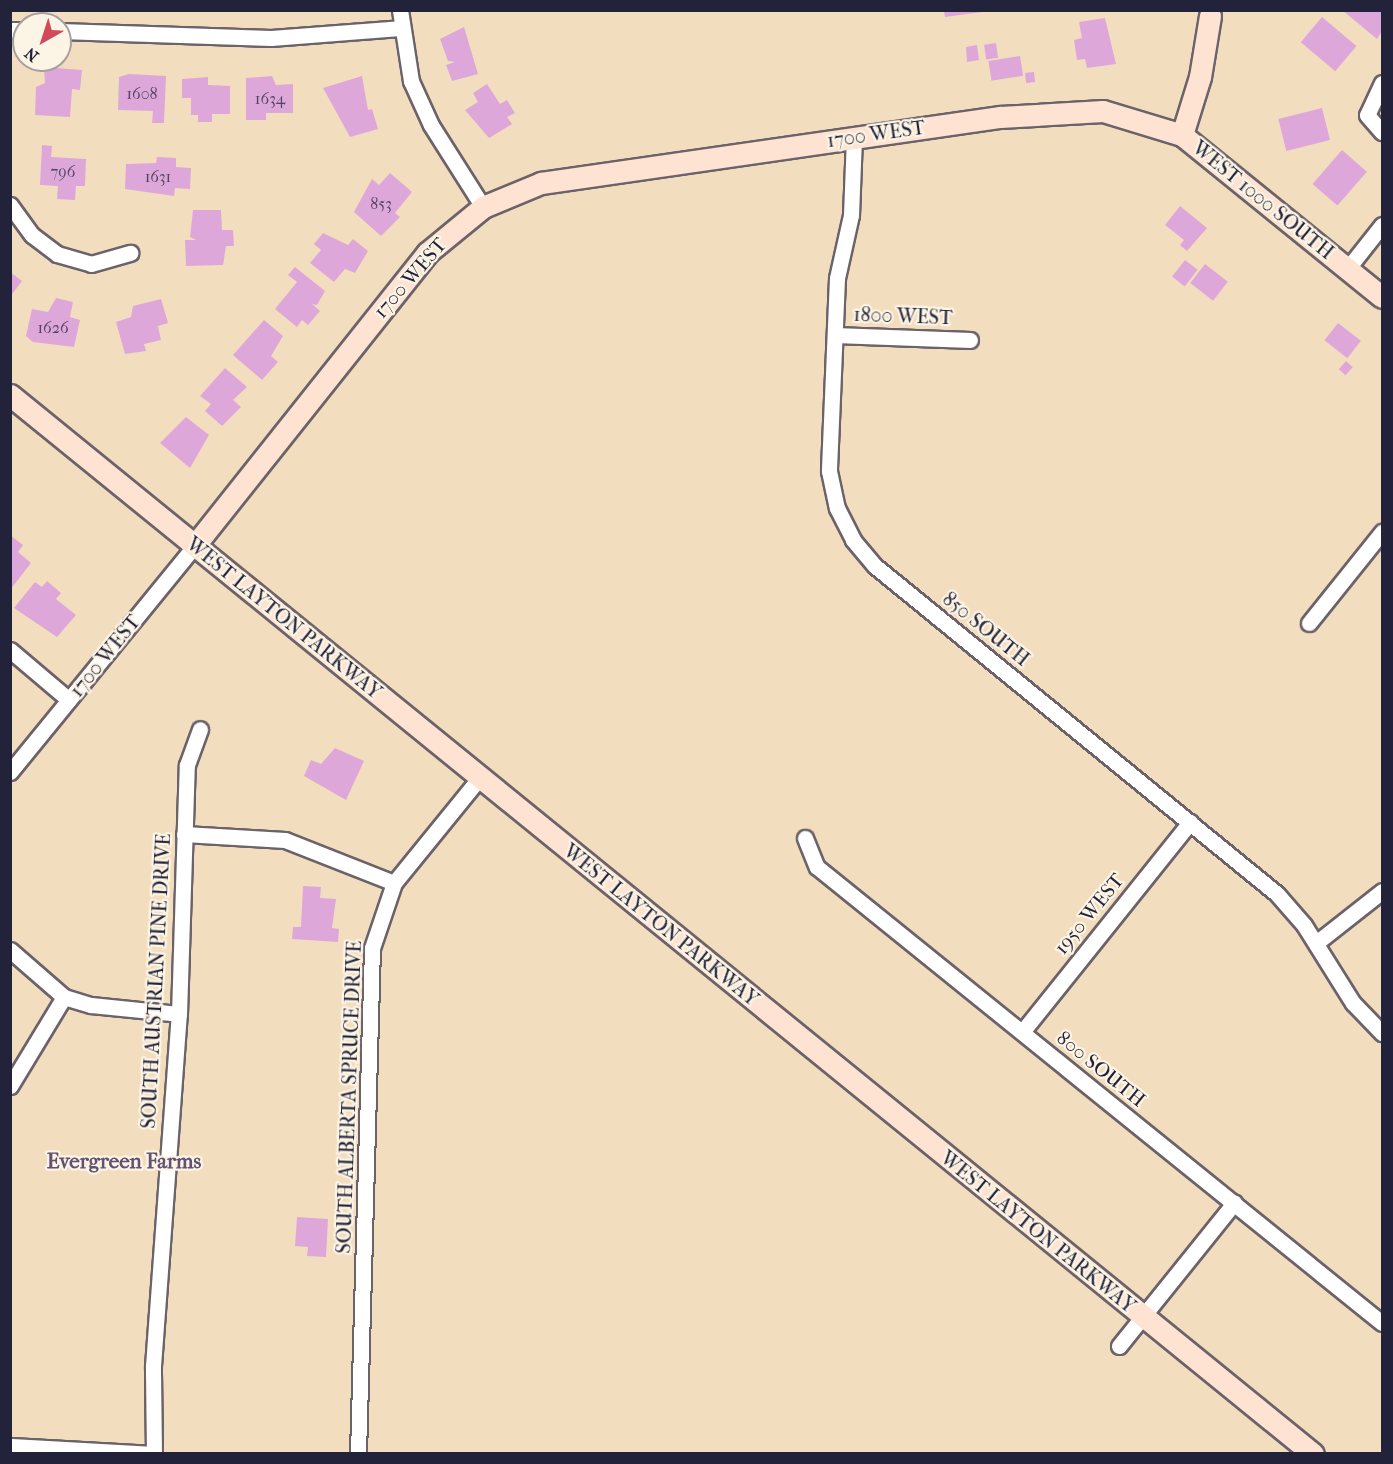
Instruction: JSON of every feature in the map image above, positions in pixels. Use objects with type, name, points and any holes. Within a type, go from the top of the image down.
[{"type":"main road","name":"WEST 1000 SOUTH","points":[[1210,13],[1200,77],[1182,135],[1383,297]]},
{"type":"main road","name":"1700 WEST","points":[[195,545],[427,254],[483,207],[513,192],[570,177],[854,137],[1066,111],[1103,111],[1182,135]]},
{"type":"main road","name":"WEST LAYTON PARKWAY","points":[[10,395],[1313,1454]]},
{"type":"street","points":[[400,10],[400,28],[411,81],[431,125],[483,207]]},
{"type":"street","points":[[72,31],[271,38],[400,28]]},
{"type":"street","points":[[1383,83],[1366,115],[1383,132]]},
{"type":"street","name":"850 SOUTH","points":[[854,137],[851,215],[837,278],[829,471],[837,508],[853,540],[875,566],[1277,894],[1316,943],[1348,996],[1383,1034]]},
{"type":"street","points":[[10,205],[32,235],[57,254],[91,264],[130,253]]},
{"type":"street","points":[[1348,268],[1383,225]]},
{"type":"street","name":"1800 WEST","points":[[835,335],[970,340]]},
{"type":"street","points":[[1309,623],[1383,532]]},
{"type":"street","name":"1700 WEST","points":[[10,772],[195,545]]},
{"type":"street","points":[[10,650],[69,700]]},
{"type":"street","name":"SOUTH AUSTRIAN PINE DRIVE","points":[[153,1454],[153,1366],[179,1014],[187,765],[200,729]]},
{"type":"street","name":"SOUTH ALBERTA SPRUCE DRIVE","points":[[358,1454],[372,948],[394,883],[480,777]]},
{"type":"street","name":"1950 WEST","points":[[1022,1032],[1190,822]]},
{"type":"street","points":[[184,834],[285,840],[394,883]]},
{"type":"street","name":"800 SOUTH","points":[[805,838],[817,867],[1383,1323]]},
{"type":"street","points":[[1316,943],[1383,891]]},
{"type":"street","points":[[10,950],[64,997],[91,1005],[179,1014]]},
{"type":"street","points":[[10,1086],[64,997]]},
{"type":"street","points":[[1119,1346],[1234,1203]]},
{"type":"street","points":[[10,1446],[153,1454]]},
{"type":"building","points":[[944,10],[982,10],[982,12],[945,17]]},
{"type":"building","points":[[1342,10],[1382,10],[1382,31],[1377,39]]},
{"type":"building","points":[[1322,17],[1356,46],[1335,71],[1301,42]]},
{"type":"building","points":[[1105,18],[1116,64],[1087,68],[1085,59],[1077,60],[1074,40],[1082,38],[1079,22]]},
{"type":"building","points":[[464,27],[478,74],[452,81],[446,65],[455,62],[448,61],[440,39]]},
{"type":"building","points":[[996,43],[998,58],[986,60],[984,45]]},
{"type":"building","points":[[977,45],[979,60],[967,62],[966,47]]},
{"type":"building","points":[[1020,56],[1023,76],[992,81],[988,61]]},
{"type":"building","points":[[82,70],[80,90],[72,89],[70,117],[35,115],[36,87],[45,83],[44,72]]},
{"type":"building","points":[[1034,72],[1035,82],[1026,83],[1025,73]]},
{"type":"building","points":[[129,74],[166,76],[164,123],[152,123],[153,111],[118,110],[119,77]]},
{"type":"building","points":[[272,76],[276,85],[293,84],[293,113],[266,113],[266,120],[246,120],[246,78]]},
{"type":"building","points":[[362,76],[368,110],[372,109],[378,129],[350,137],[323,88]]},
{"type":"building","points":[[208,77],[208,85],[230,86],[230,114],[212,114],[212,122],[198,122],[198,115],[191,115],[191,98],[182,98],[182,79]]},
{"type":"building","points":[[487,84],[500,104],[507,100],[515,113],[507,117],[512,124],[489,138],[465,110],[478,102],[473,93]]},
{"type":"building","points":[[1322,108],[1330,140],[1286,151],[1278,119]]},
{"type":"building","points":[[42,145],[52,146],[51,157],[86,159],[85,186],[76,186],[75,200],[57,199],[58,186],[40,185]]},
{"type":"building","points":[[1342,150],[1367,172],[1337,206],[1312,184]]},
{"type":"building","points":[[157,157],[176,158],[176,167],[191,168],[190,189],[175,188],[174,196],[125,189],[126,164],[156,163]]},
{"type":"building","points":[[390,173],[412,192],[395,213],[400,217],[381,236],[354,212],[372,179],[379,185]]},
{"type":"building","points":[[1180,206],[1207,228],[1187,251],[1180,245],[1184,240],[1165,225]]},
{"type":"building","points":[[193,210],[221,210],[222,230],[233,230],[234,246],[226,246],[223,265],[186,266],[185,240],[196,240],[190,237]]},
{"type":"building","points":[[323,233],[348,245],[353,239],[368,251],[355,273],[345,269],[334,282],[310,263],[321,250],[314,244]]},
{"type":"building","points":[[1185,260],[1198,270],[1185,286],[1172,277]]},
{"type":"building","points":[[1205,264],[1228,282],[1213,301],[1190,283]]},
{"type":"building","points":[[295,267],[325,291],[317,305],[312,304],[320,311],[308,325],[302,320],[297,327],[275,309],[297,282],[288,275]]},
{"type":"building","points":[[10,272],[22,281],[10,297]]},
{"type":"building","points":[[56,298],[73,302],[70,317],[80,320],[74,347],[33,342],[26,336],[32,309],[48,312]]},
{"type":"building","points":[[161,299],[168,323],[158,326],[161,340],[144,344],[146,351],[125,354],[116,322],[131,317],[133,306]]},
{"type":"building","points":[[264,320],[283,336],[271,356],[278,362],[262,380],[233,355]]},
{"type":"building","points":[[1338,323],[1361,341],[1347,358],[1324,340]]},
{"type":"building","points":[[1346,361],[1353,367],[1346,375],[1339,369]]},
{"type":"building","points":[[225,368],[247,387],[233,400],[241,407],[222,426],[205,411],[211,404],[200,396]]},
{"type":"building","points":[[186,417],[209,435],[190,468],[160,443]]},
{"type":"building","points":[[10,535],[23,545],[18,552],[31,563],[10,590]]},
{"type":"building","points":[[47,581],[61,593],[56,599],[76,615],[57,637],[14,608],[35,582],[42,587]]},
{"type":"building","points":[[335,748],[364,761],[346,800],[304,776],[311,760],[321,764]]},
{"type":"building","points":[[303,886],[321,887],[320,898],[336,899],[332,928],[339,929],[338,942],[292,939],[293,927],[301,927]]},
{"type":"building","points":[[297,1217],[328,1219],[326,1257],[307,1256],[308,1247],[295,1246]]},
{"type":"district","name":"Evergreen Farms","points":[[124,1161]]}]
